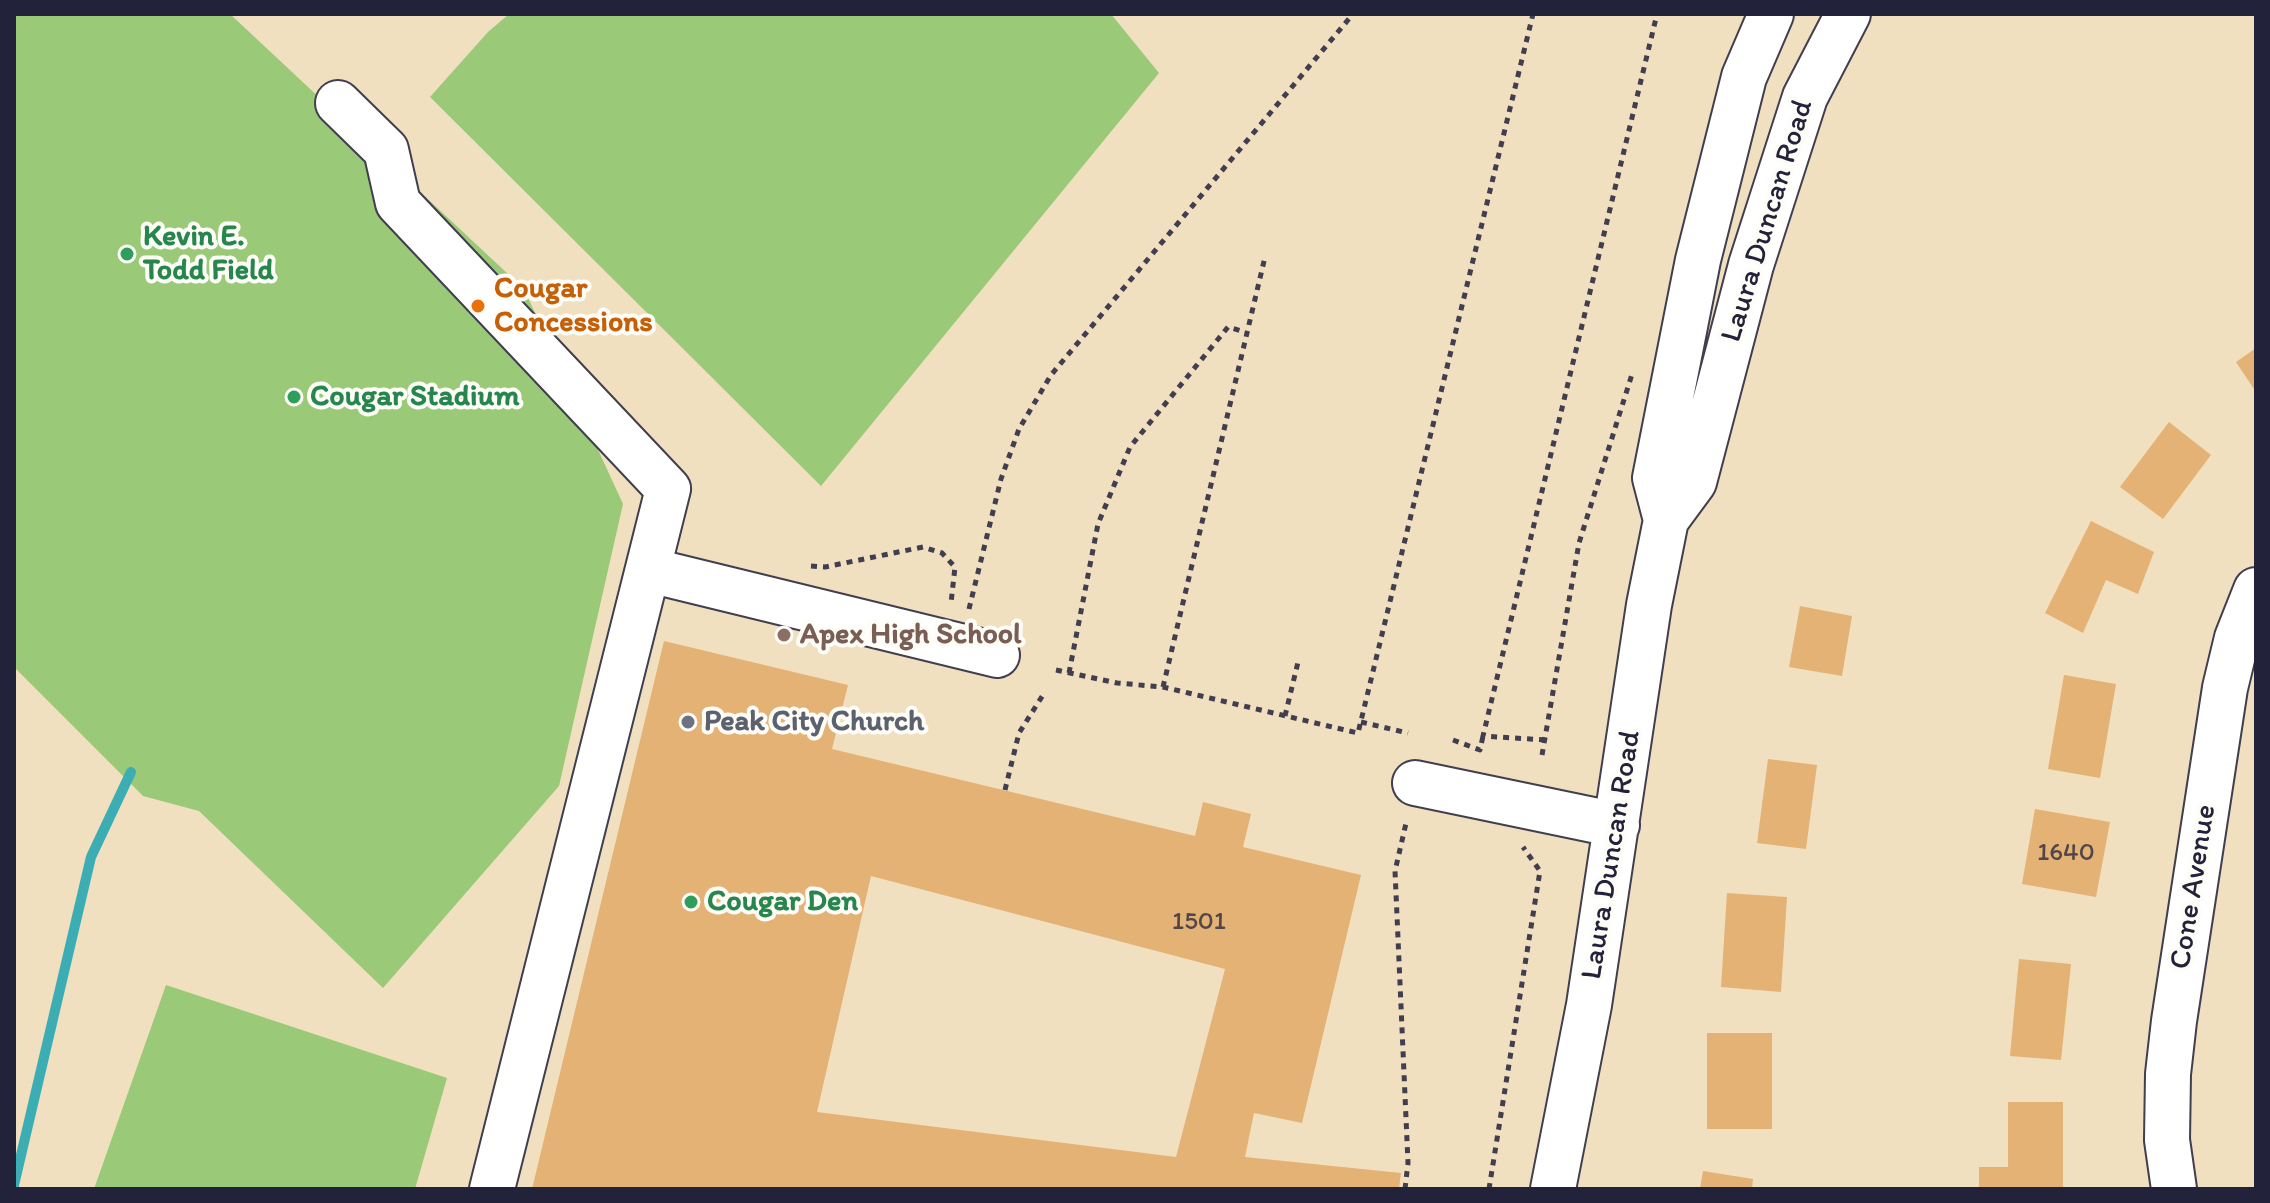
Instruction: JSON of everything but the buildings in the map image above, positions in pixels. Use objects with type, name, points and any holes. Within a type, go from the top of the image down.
[{"type":"street","name":"Laura Duncan Road","points":[[1666,520],[1655,478],[1688,309],[1744,77],[1771,14]]},
{"type":"street","name":"Laura Duncan Road","points":[[1553,1189],[1589,1005],[1649,605],[1666,520],[1694,482],[1720,377],[1805,97],[1848,14]]},
{"type":"street","points":[[338,103],[386,150],[398,203],[668,489],[492,1189]]},
{"type":"street","points":[[1688,309],[1695,342],[1707,366],[1720,377]]},
{"type":"street","points":[[649,570],[967,647]]},
{"type":"street","name":"Cone Avenue","points":[[2174,1189],[2167,1140],[2168,1074],[2174,1021],[2225,688],[2237,638],[2256,590]]},
{"type":"street","points":[[1415,783],[1617,825]]},
{"type":"path","points":[[967,647],[1001,479],[1019,429],[1051,375],[1353,14]]},
{"type":"path","points":[[1056,670],[1163,687],[1358,733],[1533,14]]},
{"type":"path","points":[[1453,740],[1480,750],[1657,14]]},
{"type":"path","points":[[1163,687],[1265,257]]},
{"type":"path","points":[[1069,673],[1098,524],[1130,447],[1228,327],[1245,332]]},
{"type":"path","points":[[1542,755],[1579,543],[1635,364]]},
{"type":"path","points":[[802,566],[825,567],[923,547],[942,553],[955,567],[955,584],[967,647]]},
{"type":"path","points":[[1285,716],[1299,658]]},
{"type":"path","points":[[1005,790],[1019,733],[1043,695]]},
{"type":"path","points":[[1361,722],[1408,733]]},
{"type":"path","points":[[1483,736],[1545,740]]},
{"type":"path","points":[[1405,1189],[1408,1163],[1395,871],[1415,783]]},
{"type":"path","points":[[1489,1189],[1540,871],[1523,847]]},
{"type":"green space","name":"Cougar Stadium","points":[[14,14],[230,14],[524,289],[623,504],[559,786],[383,988],[199,811],[143,796],[14,667]]},
{"type":"green space","points":[[509,14],[1111,14],[1159,73],[821,486],[430,97],[488,32]]},
{"type":"green space","points":[[166,985],[447,1078],[415,1189],[94,1189]]},
{"type":"waterway","points":[[14,1185],[91,857],[131,772]]},
{"type":"place","name":"Kevin E. Todd Field","points":[[127,254]]},
{"type":"place","name":"Cougar Concessions","points":[[478,306]]},
{"type":"place","name":"Cougar Stadium","points":[[294,397]]},
{"type":"place","name":"Apex High School","points":[[784,635]]},
{"type":"place","name":"Peak City Church","points":[[688,722]]},
{"type":"place","name":"Cougar Den","points":[[691,902]]}]
